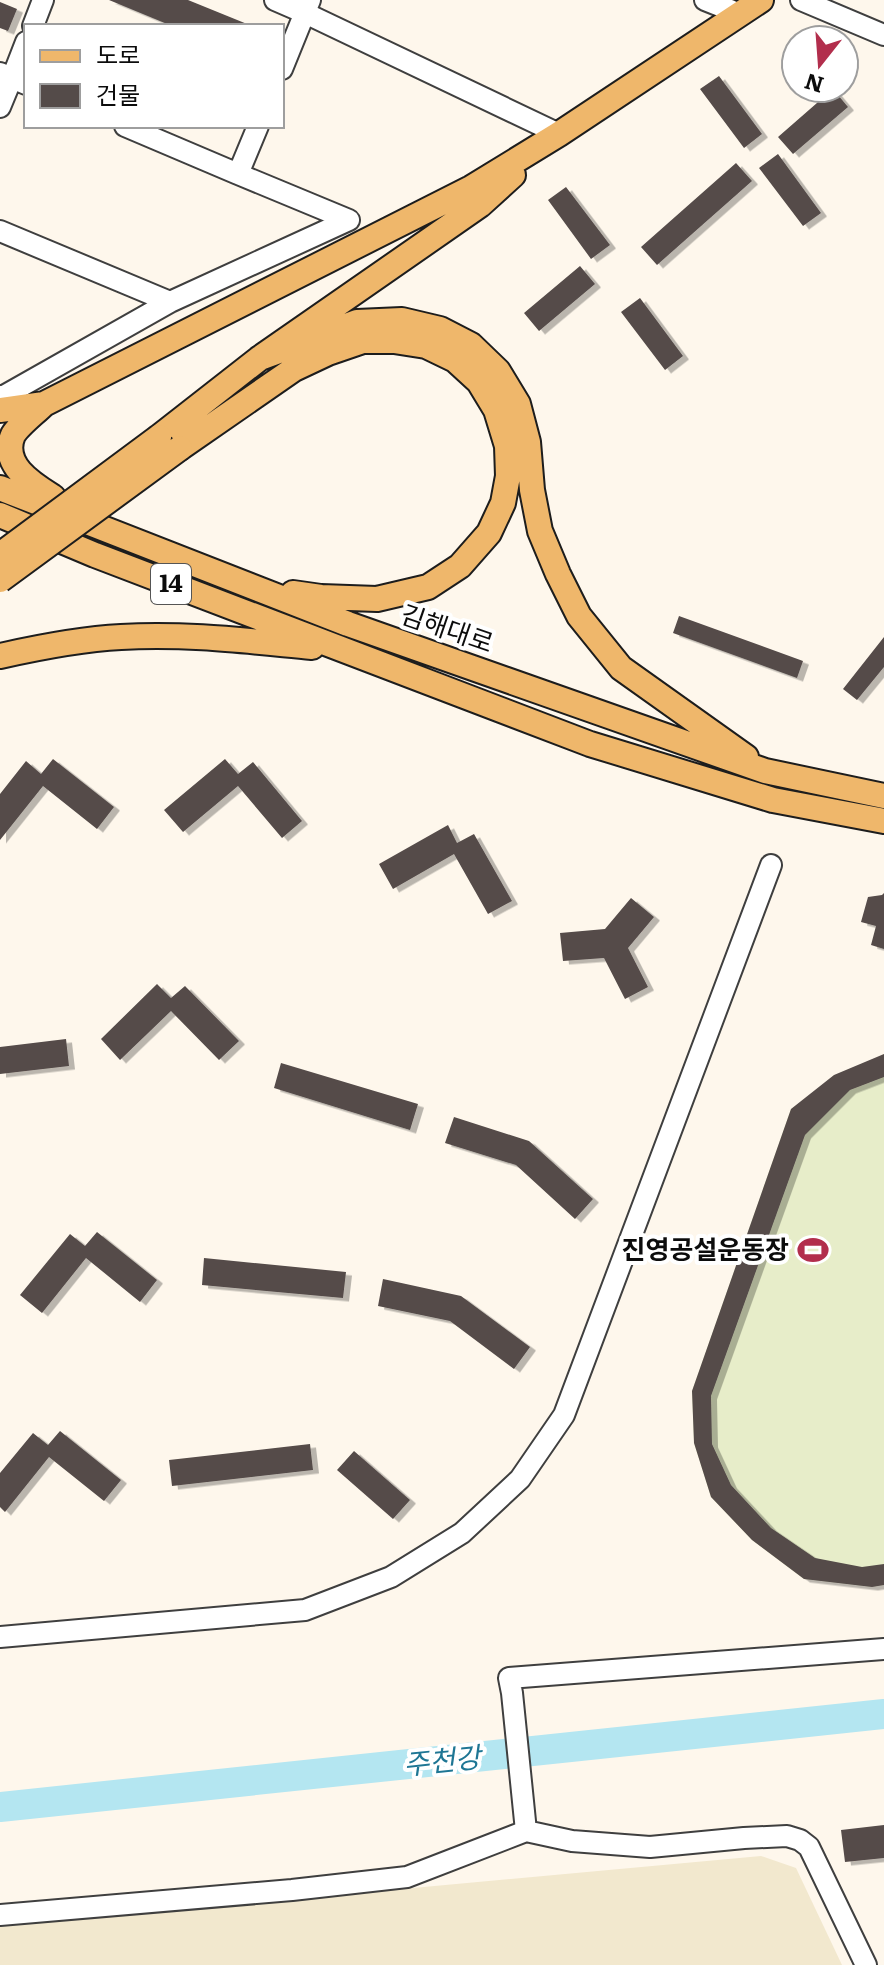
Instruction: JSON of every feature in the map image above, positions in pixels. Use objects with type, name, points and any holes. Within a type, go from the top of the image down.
[{"type":"main road","points":[[102,529],[26,479],[12,465],[8,450],[13,435],[44,404],[471,188],[559,134],[761,0]]},
{"type":"main road","points":[[0,580],[169,442],[260,358],[480,205],[559,134]]},
{"type":"main road","points":[[260,358],[357,322],[402,320],[440,329],[471,345],[498,371],[518,404],[528,442],[532,490],[540,531],[579,616],[621,668],[765,771]]},
{"type":"main road","points":[[0,555],[169,442],[294,369],[328,353],[363,341],[394,341],[426,346],[455,360],[479,382],[496,410],[507,446],[508,476],[503,503],[489,533],[460,566],[428,587],[377,599],[321,597],[258,588]]},
{"type":"main road","points":[[0,410],[44,404]]},
{"type":"main road","name":"김해대로","points":[[0,488],[348,624],[765,771],[884,796]]},
{"type":"main road","name":"김해대로","points":[[0,515],[95,555],[590,744],[773,800],[884,821]]},
{"type":"main road","points":[[0,656],[120,637],[198,636],[343,649]]},
{"type":"street","points":[[34,24],[43,0]]},
{"type":"street","points":[[275,0],[308,6],[559,134]]},
{"type":"street","points":[[705,0],[740,14]]},
{"type":"street","points":[[801,0],[884,35]]},
{"type":"street","points":[[284,64],[308,6]]},
{"type":"street","points":[[0,107],[24,48]]},
{"type":"street","points":[[0,396],[170,302],[349,220],[130,128]]},
{"type":"street","points":[[238,174],[257,128]]},
{"type":"street","points":[[0,231],[170,302]]},
{"type":"street","points":[[0,1637],[305,1610],[391,1577],[462,1533],[520,1479],[564,1415],[771,865]]},
{"type":"street","points":[[526,1827],[509,1678],[884,1649]]},
{"type":"street","points":[[0,1915],[407,1877],[526,1827],[572,1841],[650,1847],[787,1836],[809,1847],[866,1965]]},
{"type":"shaded area","points":[[761,1856],[796,1868],[842,1965],[0,1965],[0,1926]]},
{"type":"green space","name":"진영공설운동장","points":[[884,1054],[884,1585],[872,1587],[804,1579],[752,1540],[711,1497],[694,1443],[692,1391],[791,1109]]},
{"type":"building","points":[[109,0],[188,0],[247,24],[167,24]]},
{"type":"building","points":[[0,2],[17,9],[8,31],[0,28]]},
{"type":"building","points":[[719,76],[762,134],[744,148],[700,89]]},
{"type":"building","points":[[816,104],[846,104],[848,107],[793,154],[778,137]]},
{"type":"building","points":[[778,154],[821,213],[803,226],[759,168]]},
{"type":"building","points":[[736,163],[752,181],[657,265],[641,247]]},
{"type":"building","points":[[566,187],[610,245],[591,259],[548,200]]},
{"type":"building","points":[[580,266],[595,284],[539,331],[524,313]]},
{"type":"building","points":[[640,298],[683,356],[665,370],[621,312]]},
{"type":"building","points":[[679,616],[803,661],[797,678],[673,633]]},
{"type":"building","points":[[884,637],[884,667],[857,700],[843,689]]},
{"type":"building","points":[[53,759],[114,807],[97,829],[43,786],[0,840],[0,794],[26,761],[41,774]]},
{"type":"building","points":[[225,759],[238,774],[253,762],[302,821],[282,838],[238,786],[183,832],[164,810]]},
{"type":"building","points":[[448,825],[457,843],[474,834],[512,901],[488,914],[454,854],[393,889],[379,864]]},
{"type":"building","points":[[884,893],[884,949],[871,945],[876,926],[861,922],[868,897]]},
{"type":"building","points":[[631,898],[654,917],[628,948],[648,987],[625,999],[604,958],[563,961],[560,933],[605,929]]},
{"type":"building","points":[[157,984],[171,998],[185,986],[239,1041],[219,1060],[171,1011],[120,1060],[101,1039]]},
{"type":"building","points":[[66,1039],[69,1066],[0,1074],[0,1047]]},
{"type":"building","points":[[884,1054],[884,1077],[850,1090],[805,1135],[711,1396],[712,1444],[731,1485],[771,1528],[815,1558],[862,1567],[884,1564],[884,1585],[872,1587],[804,1579],[752,1540],[711,1497],[694,1443],[692,1391],[791,1109],[834,1075]]},
{"type":"building","points":[[281,1063],[418,1104],[410,1130],[274,1088]]},
{"type":"building","points":[[454,1117],[529,1141],[593,1199],[575,1219],[516,1165],[445,1143]]},
{"type":"building","points":[[97,1232],[157,1280],[140,1302],[86,1258],[42,1313],[20,1295],[70,1234],[85,1246]]},
{"type":"building","points":[[204,1258],[346,1272],[343,1298],[202,1285]]},
{"type":"building","points":[[383,1279],[461,1296],[530,1347],[514,1369],[450,1321],[378,1306]]},
{"type":"building","points":[[60,1431],[121,1480],[104,1501],[49,1457],[5,1512],[0,1507],[0,1473],[33,1433],[48,1445]]},
{"type":"building","points":[[310,1444],[313,1470],[172,1486],[169,1460]]},
{"type":"building","points":[[354,1451],[410,1500],[393,1519],[337,1470]]},
{"type":"building","points":[[884,1825],[884,1858],[845,1862],[841,1830]]},
{"type":"waterway","name":"주천강","points":[[0,1807],[884,1714]]},
{"type":"place","name":"진영공설운동장","points":[[813,1250]]}]
